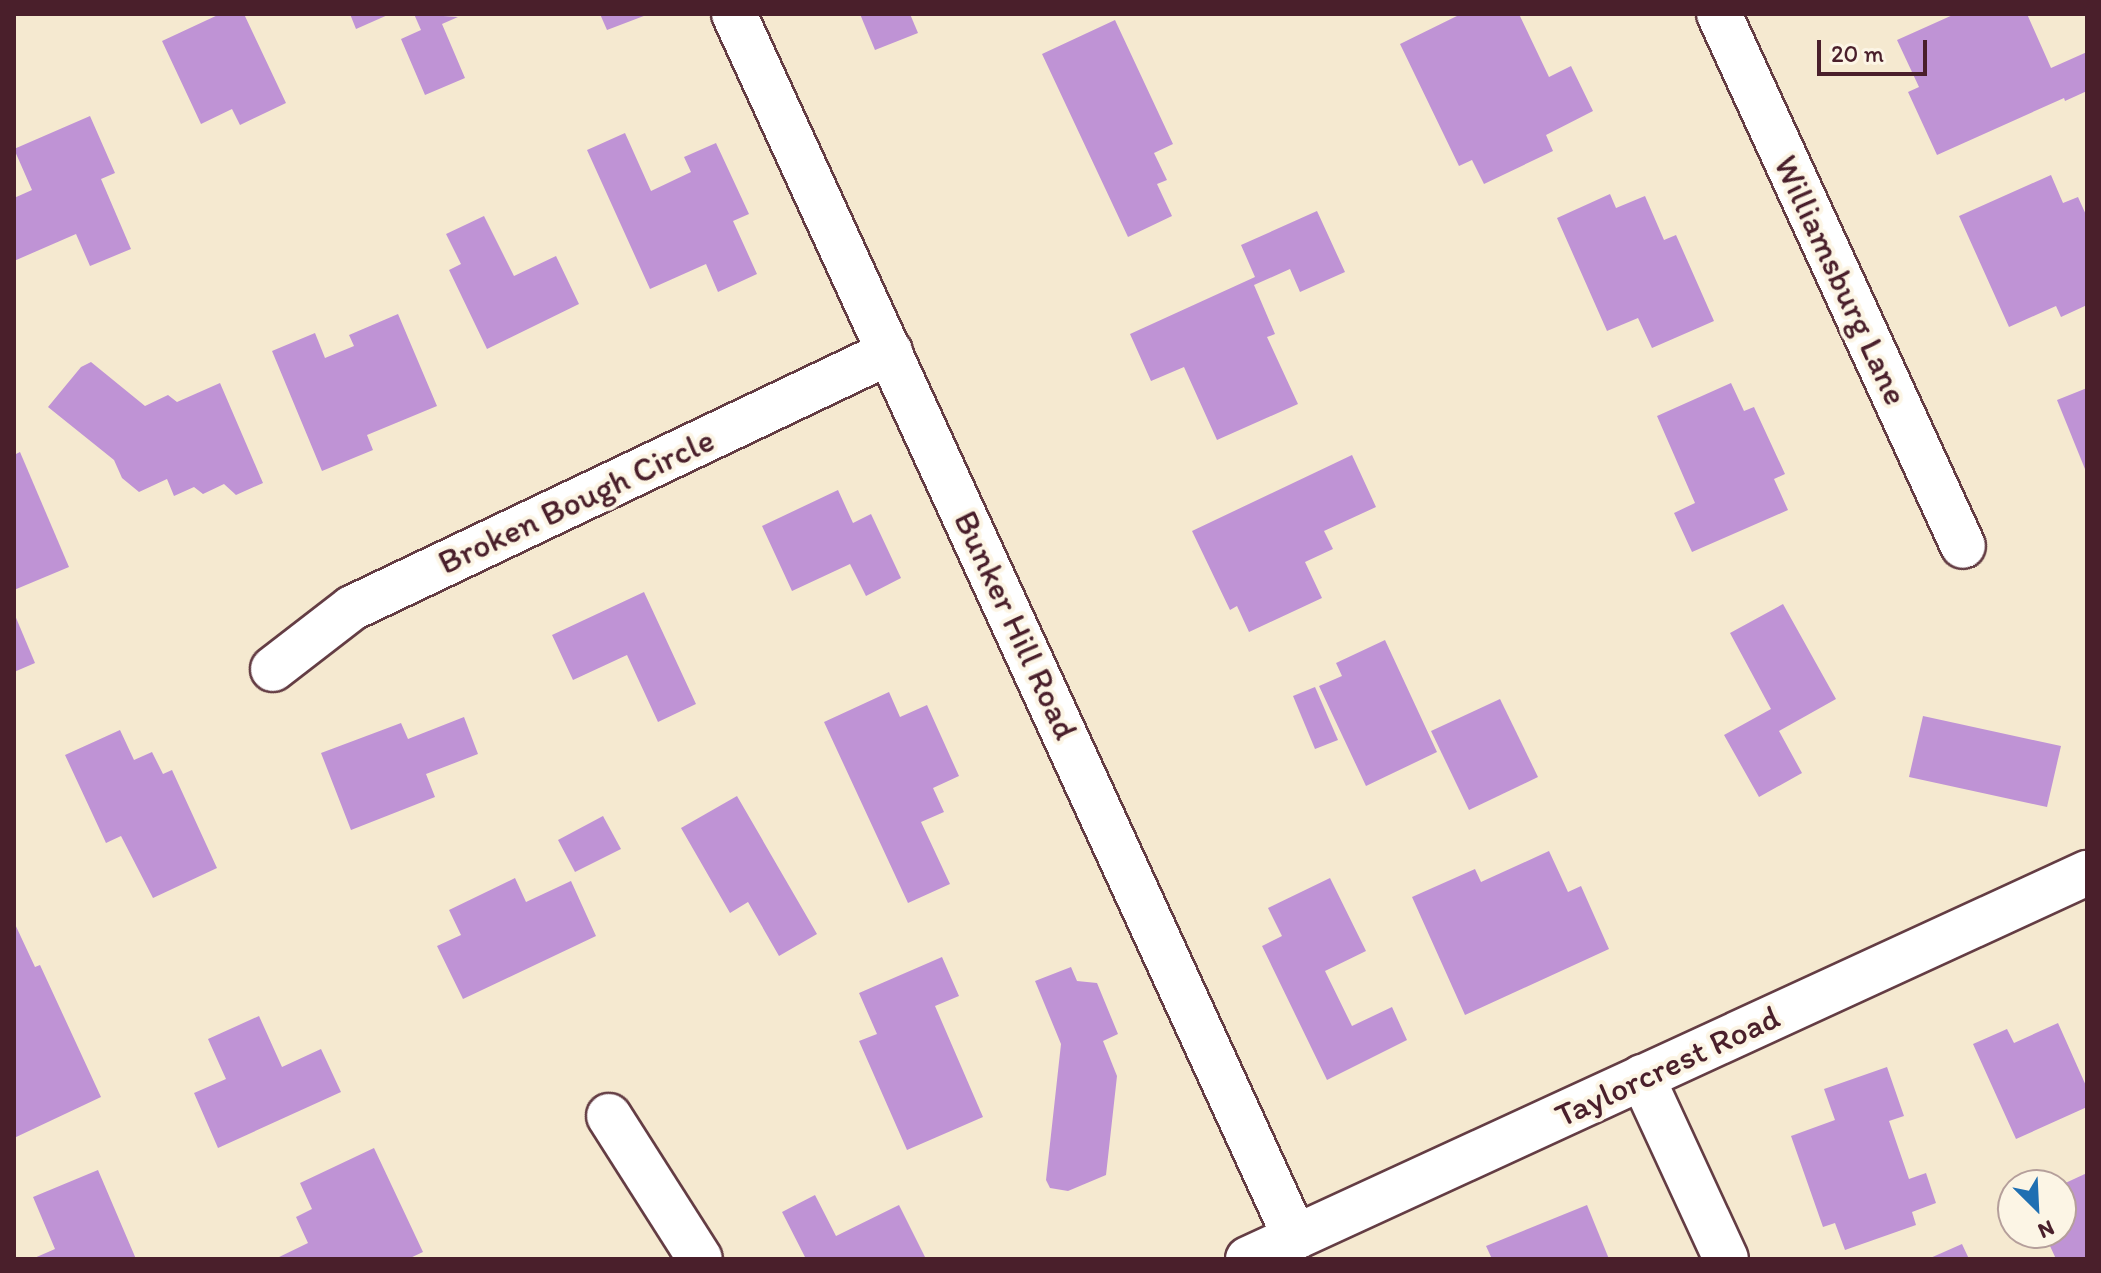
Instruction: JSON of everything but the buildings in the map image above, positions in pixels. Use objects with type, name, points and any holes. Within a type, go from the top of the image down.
[{"type":"street","name":"Bunker Hill Road","points":[[734,14],[1295,1237]]},
{"type":"street","name":"Williamsburg Lane","points":[[1719,14],[1963,546]]},
{"type":"street","name":"Broken Bough Circle","points":[[273,669],[352,608],[890,352]]},
{"type":"street","name":"Taylorcrest Road","points":[[1248,1259],[2087,873]]},
{"type":"street","points":[[1642,1077],[1726,1259]]},
{"type":"street","points":[[609,1116],[700,1259]]}]
